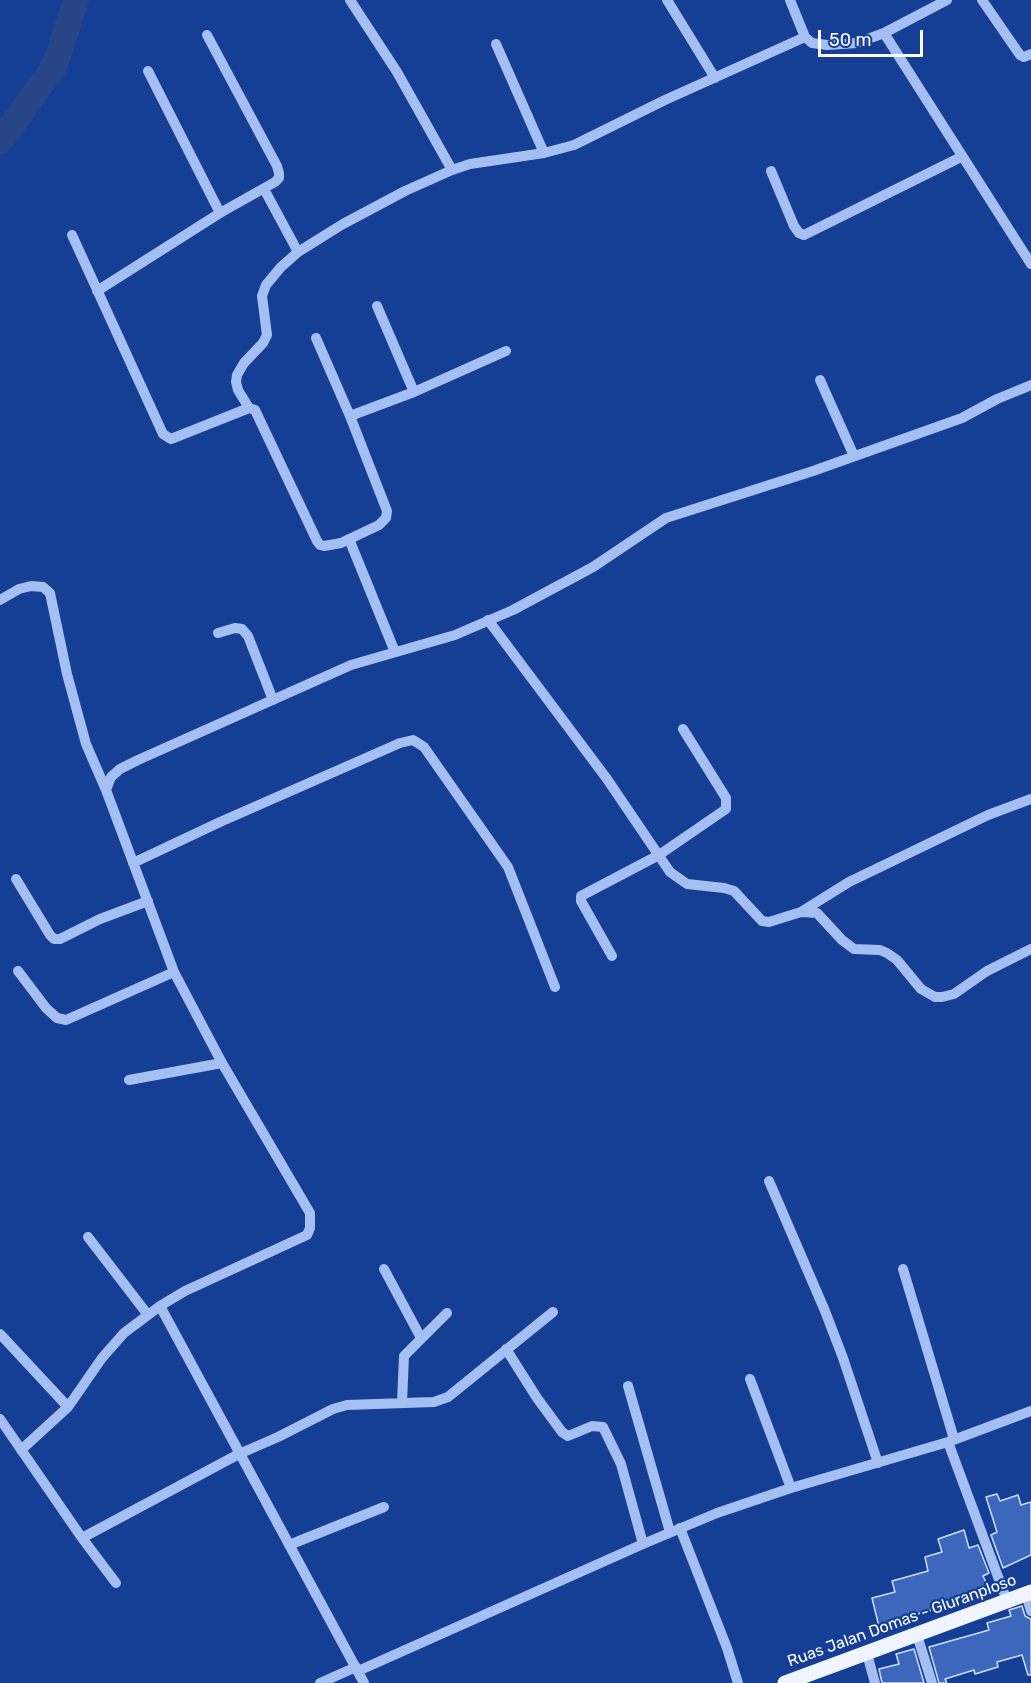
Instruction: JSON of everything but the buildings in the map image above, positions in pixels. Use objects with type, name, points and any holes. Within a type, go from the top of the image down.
[{"type":"main road","name":"Ruas Jalan Domas - Gluranploso","points":[[785,1683],[1029,1593]]},
{"type":"street","points":[[350,0],[397,72],[452,170]]},
{"type":"street","points":[[667,0],[715,78]]},
{"type":"street","points":[[790,0],[805,37],[812,43],[827,45],[857,43],[884,33],[947,0]]},
{"type":"street","points":[[982,0],[1020,56],[1031,54]]},
{"type":"street","points":[[884,33],[1031,264]]},
{"type":"street","points":[[97,291],[220,213],[275,182],[279,173],[207,35]]},
{"type":"street","points":[[249,408],[238,390],[237,375],[267,335],[262,296],[266,285],[298,252],[353,218],[452,170],[470,164],[544,153],[574,145],[805,37]]},
{"type":"street","points":[[496,44],[544,153]]},
{"type":"street","points":[[148,71],[220,213]]},
{"type":"street","points":[[771,171],[794,226],[799,233],[804,235],[962,157]]},
{"type":"street","points":[[264,189],[298,252]]},
{"type":"street","points":[[72,235],[167,438],[171,439],[249,408],[255,410],[317,541],[324,546],[341,543],[379,525],[386,518],[387,511],[350,416],[316,338]]},
{"type":"street","points":[[377,306],[414,392]]},
{"type":"street","points":[[350,416],[414,392],[506,351]]},
{"type":"street","points":[[820,380],[854,456]]},
{"type":"street","points":[[106,790],[111,777],[120,769],[351,664],[454,634],[513,610],[593,567],[666,518],[962,418],[997,399],[1031,385]]},
{"type":"street","points":[[349,539],[395,652]]},
{"type":"street","points":[[0,600],[19,589],[31,586],[43,587],[50,593],[67,674],[86,744],[106,790],[174,972],[222,1063],[310,1213],[310,1228],[307,1235],[185,1291],[160,1306],[124,1333],[102,1358],[68,1407],[21,1450]]},
{"type":"street","points":[[488,620],[607,779],[670,872],[687,884],[734,891],[762,921],[768,922],[801,912],[849,882],[988,815],[1031,799]]},
{"type":"street","points":[[218,633],[235,628],[242,629],[248,636],[273,700]]},
{"type":"street","points":[[612,956],[581,901],[581,896],[659,855],[726,809],[726,798],[683,729]]},
{"type":"street","points":[[134,863],[220,822],[400,743],[412,740],[424,747],[508,867],[555,987]]},
{"type":"street","points":[[16,879],[54,939],[60,939],[100,919],[148,901]]},
{"type":"street","points":[[801,912],[817,912],[842,940],[855,948],[887,953],[897,960],[921,989],[934,997],[954,994],[987,971],[1031,949]]},
{"type":"street","points":[[18,971],[46,1008],[57,1018],[66,1020],[174,972]]},
{"type":"street","points":[[129,1080],[222,1063]]},
{"type":"street","points":[[769,1181],[825,1311],[878,1463]]},
{"type":"street","points":[[88,1237],[148,1315]]},
{"type":"street","points":[[384,1269],[422,1338]]},
{"type":"street","points":[[903,1269],[951,1441],[1007,1601]]},
{"type":"street","points":[[160,1306],[364,1683]]},
{"type":"street","points":[[82,1538],[239,1454],[333,1409],[347,1405],[434,1401],[448,1397],[553,1312]]},
{"type":"street","points":[[402,1403],[404,1356],[447,1313]]},
{"type":"street","points":[[0,1334],[68,1407]]},
{"type":"street","points":[[506,1348],[537,1398],[562,1432],[568,1436],[592,1426],[603,1427],[621,1464],[643,1544]]},
{"type":"street","points":[[750,1379],[791,1488]]},
{"type":"street","points":[[628,1386],[675,1530],[727,1648],[738,1683]]},
{"type":"street","points":[[320,1683],[675,1530],[791,1488],[951,1441],[1031,1411]]},
{"type":"street","points":[[0,1419],[116,1583]]},
{"type":"street","points":[[289,1545],[384,1507]]},
{"type":"street","points":[[1029,1593],[1031,1611]]},
{"type":"street","points":[[917,1635],[932,1683]]},
{"type":"street","points":[[867,1654],[875,1683]]},
{"type":"waterway","points":[[0,142],[55,65],[76,0]]}]
